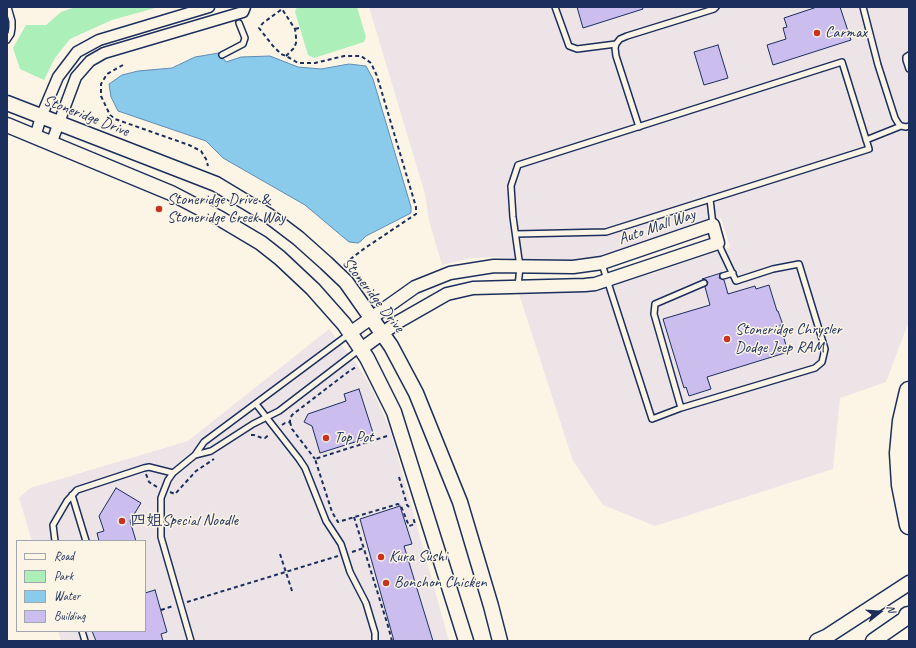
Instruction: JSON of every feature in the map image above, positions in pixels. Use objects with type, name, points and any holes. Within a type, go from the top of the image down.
[{"type":"highway","points":[[909,392],[902,421],[898,453],[901,485],[909,525]]},
{"type":"main road","name":"Stoneridge Drive","points":[[7,103],[216,184],[269,216],[309,248],[346,282],[391,346],[416,393],[460,502],[500,641]]},
{"type":"main road","points":[[7,125],[171,193],[219,218],[261,243],[314,289],[344,324],[361,349],[370,363],[394,412],[466,641]]},
{"type":"main road","points":[[817,641],[909,583]]},
{"type":"main road","points":[[491,606],[508,641]]},
{"type":"main road","points":[[873,641],[909,616]]},
{"type":"street","points":[[35,137],[41,117],[58,77],[77,52],[99,40],[209,7]]},
{"type":"street","points":[[51,144],[76,77],[90,61],[104,53],[243,12],[245,7]]},
{"type":"street","name":"Auto Mall Way","points":[[350,333],[415,286],[450,273],[494,266],[573,267],[602,263],[713,225],[718,243]]},
{"type":"street","points":[[361,349],[411,314],[447,294],[473,288],[585,285],[607,280],[718,243]]},
{"type":"lane","points":[[7,40],[11,34],[12,28],[12,21],[8,7]]},
{"type":"lane","points":[[555,7],[568,46],[577,49],[616,44]]},
{"type":"lane","points":[[639,127],[616,56],[616,44],[620,39],[627,36],[714,9],[716,7]]},
{"type":"lane","points":[[863,7],[878,65],[895,118],[901,126]]},
{"type":"lane","points":[[222,55],[243,44],[245,38],[240,23]]},
{"type":"lane","points":[[909,55],[906,57],[906,60],[909,69]]},
{"type":"lane","points":[[516,234],[606,232],[869,149],[842,62],[518,165],[511,186],[516,234],[520,267],[518,286]]},
{"type":"lane","points":[[866,140],[901,126],[909,126]]},
{"type":"lane","points":[[710,199],[713,225]]},
{"type":"lane","points":[[602,263],[652,419],[681,408],[815,368],[822,362],[825,349],[799,264],[773,269],[736,281],[718,243]]},
{"type":"lane","points":[[723,276],[733,274]]},
{"type":"lane","points":[[681,408],[654,314],[655,304],[704,283]]},
{"type":"lane","points":[[191,641],[161,537],[161,498],[168,480],[173,473],[195,455],[204,442],[350,333]]},
{"type":"lane","points":[[195,455],[211,451],[253,424],[279,411],[361,349]]},
{"type":"lane","points":[[256,404],[305,468],[326,521],[341,544],[350,572],[366,603],[375,633],[375,641]]},
{"type":"lane","points":[[55,540],[53,525],[67,501],[77,490],[149,467],[173,473]]},
{"type":"lane","points":[[72,495],[86,540]]},
{"type":"path","points":[[286,56],[294,48],[296,43],[295,29],[282,9],[263,23],[259,28],[272,46],[286,56],[298,63],[315,63],[344,56],[361,56],[371,63],[377,76],[416,206],[416,214],[348,261]]},
{"type":"path","points":[[295,29],[299,28]]},
{"type":"path","points":[[123,65],[107,74],[101,84],[101,96],[110,115],[115,119],[189,145],[201,151],[208,166]]},
{"type":"path","points":[[290,422],[292,429],[315,459],[332,512],[338,522],[398,504],[401,506],[409,526],[415,524],[411,509],[406,505],[399,477]]},
{"type":"path","points":[[315,459],[387,436]]},
{"type":"path","points":[[354,517],[392,641]]},
{"type":"path","points":[[160,610],[364,548]]},
{"type":"path","points":[[280,554],[292,591]]},
{"type":"shaded area","points":[[369,7],[909,7],[909,321],[886,382],[840,398],[833,469],[655,526],[603,505],[573,461],[519,294],[594,290],[650,274],[730,247],[721,218],[598,258],[574,263],[549,263],[495,257],[471,258],[442,265],[429,221],[425,194]]},
{"type":"shaded area","points":[[329,329],[356,363],[370,385],[390,429],[449,641],[61,641],[58,632],[146,632],[146,540],[32,540],[19,498],[30,488],[188,441]]},
{"type":"green space","points":[[75,7],[159,7],[112,20],[70,39],[55,58],[44,80],[20,69],[13,48],[26,25],[46,25],[61,12]]},
{"type":"green space","points":[[297,7],[357,7],[366,37],[364,42],[314,58],[308,55],[295,12]]},
{"type":"water","points":[[219,53],[226,62],[241,57],[270,56],[298,67],[321,69],[349,64],[366,66],[373,79],[411,207],[411,213],[366,236],[358,243],[349,242],[305,205],[223,158],[206,141],[118,111],[111,97],[109,84],[122,75],[138,71],[172,68],[195,57]]},
{"type":"building","points":[[577,7],[642,7],[643,9],[583,28]]},
{"type":"building","name":"Carmax","points":[[817,7],[840,7],[851,40],[773,65],[767,45],[786,39],[783,28],[787,27],[784,18]]},
{"type":"building","points":[[718,45],[728,78],[704,85],[694,52]]},
{"type":"building","name":"Stoneridge Chrysler Dodge Jeep RAM","points":[[721,273],[719,278],[724,280],[728,294],[755,286],[756,289],[769,285],[783,325],[780,325],[788,352],[707,377],[711,389],[689,396],[686,387],[684,388],[663,319],[710,305],[705,287],[708,282],[702,279]]},
{"type":"building","points":[[359,389],[374,436],[320,453],[312,426],[304,422],[308,414],[346,401],[344,394]]},
{"type":"building","points":[[116,488],[141,503],[130,521],[136,540],[99,540],[97,533],[104,531],[99,516]]},
{"type":"building","points":[[400,506],[412,544],[404,546],[433,641],[394,641],[360,519]]},
{"type":"building","points":[[155,590],[167,632],[161,634],[163,641],[96,641],[92,632],[146,632],[146,593]]},
{"type":"place","name":"Carmax","points":[[817,33]]},
{"type":"place","name":"Stoneridge Drive & Stoneridge Creek Way","points":[[159,209]]},
{"type":"place","name":"Stoneridge Chrysler Dodge Jeep RAM","points":[[727,339]]},
{"type":"place","name":"Top Pot","points":[[326,438]]},
{"type":"place","name":"四姐Special Noodle","points":[[122,521]]},
{"type":"place","name":"Kura Sushi","points":[[381,557]]},
{"type":"place","name":"Bonchon Chicken","points":[[386,583]]}]
